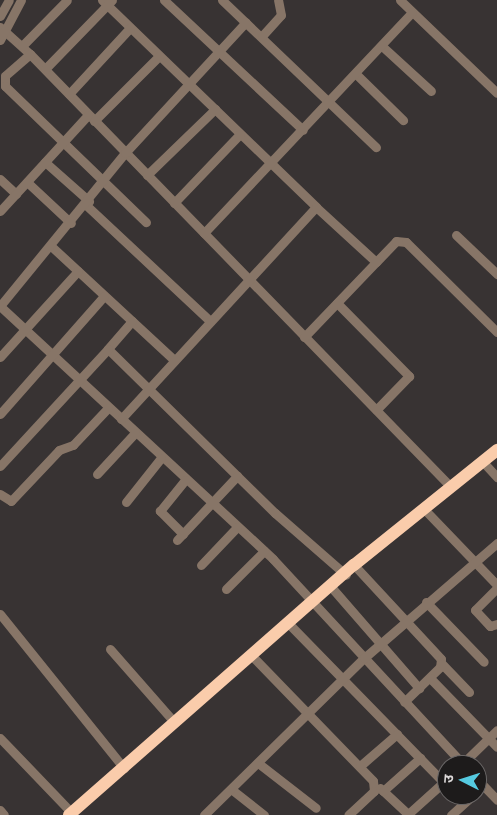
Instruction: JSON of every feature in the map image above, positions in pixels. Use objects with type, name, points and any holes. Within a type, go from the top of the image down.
[{"type":"highway","points":[[70,814],[332,588],[354,565],[449,485],[497,450]]},
{"type":"street","points":[[0,16],[9,0]]},
{"type":"street","points":[[0,40],[21,0]]},
{"type":"street","points":[[22,46],[66,0]]},
{"type":"street","points":[[164,0],[302,130]]},
{"type":"street","points":[[222,0],[262,36],[376,147]]},
{"type":"street","points":[[262,36],[281,15],[278,0]]},
{"type":"street","points":[[400,0],[497,93]]},
{"type":"street","points":[[45,69],[107,2],[130,28],[240,134],[272,162],[316,207],[376,262]]},
{"type":"street","points":[[204,233],[383,47],[412,12]]},
{"type":"street","points":[[246,22],[126,154],[0,306],[161,458],[264,551],[315,602],[404,702],[454,755]]},
{"type":"street","points":[[69,94],[130,28]]},
{"type":"street","points":[[4,30],[45,69],[449,485]]},
{"type":"street","points":[[383,47],[431,91]]},
{"type":"street","points":[[30,54],[3,83],[146,222]]},
{"type":"street","points":[[0,211],[63,142],[159,56]]},
{"type":"street","points":[[356,74],[403,120]]},
{"type":"street","points":[[148,175],[215,109]]},
{"type":"street","points":[[174,203],[240,134]]},
{"type":"street","points":[[45,162],[210,321]]},
{"type":"street","points":[[0,179],[16,194]]},
{"type":"street","points":[[27,182],[71,222]]},
{"type":"street","points":[[121,419],[247,279],[316,207]]},
{"type":"street","points":[[456,235],[497,274]]},
{"type":"street","points":[[304,337],[396,241],[406,242],[497,332]]},
{"type":"street","points":[[51,246],[174,360]]},
{"type":"street","points":[[0,357],[78,271]]},
{"type":"street","points":[[0,414],[104,296]]},
{"type":"street","points":[[337,303],[409,376],[376,410]]},
{"type":"street","points":[[0,466],[81,381],[132,321]]},
{"type":"street","points":[[108,350],[237,476],[346,575]]},
{"type":"street","points":[[0,494],[11,501],[58,450],[73,445],[108,408]]},
{"type":"street","points":[[97,474],[136,433]]},
{"type":"street","points":[[126,502],[161,458]]},
{"type":"street","points":[[483,462],[497,478]]},
{"type":"street","points":[[185,480],[160,511],[180,537],[237,476]]},
{"type":"street","points":[[423,508],[497,586],[475,610],[490,626],[497,624]]},
{"type":"street","points":[[201,565],[237,527]]},
{"type":"street","points":[[204,815],[379,644],[497,543]]},
{"type":"street","points":[[226,589],[264,551]]},
{"type":"street","points":[[354,565],[469,692]]},
{"type":"street","points":[[332,588],[419,688]]},
{"type":"street","points":[[426,602],[484,662]]},
{"type":"street","points":[[0,614],[124,768]]},
{"type":"street","points":[[289,624],[341,682],[437,774]]},
{"type":"street","points":[[110,649],[175,723]]},
{"type":"street","points":[[252,656],[360,766],[376,785],[408,815],[437,788]]},
{"type":"street","points":[[404,702],[442,664]]},
{"type":"street","points":[[430,678],[497,747]]},
{"type":"street","points":[[472,755],[497,730]]},
{"type":"street","points":[[360,766],[397,734]]},
{"type":"street","points":[[0,738],[70,814]]},
{"type":"street","points":[[383,792],[420,758]]},
{"type":"street","points":[[258,763],[316,808]]},
{"type":"street","points":[[348,815],[376,785]]},
{"type":"street","points":[[231,788],[264,815]]},
{"type":"street","points":[[487,792],[497,800]]},
{"type":"street","points":[[451,815],[462,805]]},
{"type":"street","points":[[0,810],[4,815]]}]
